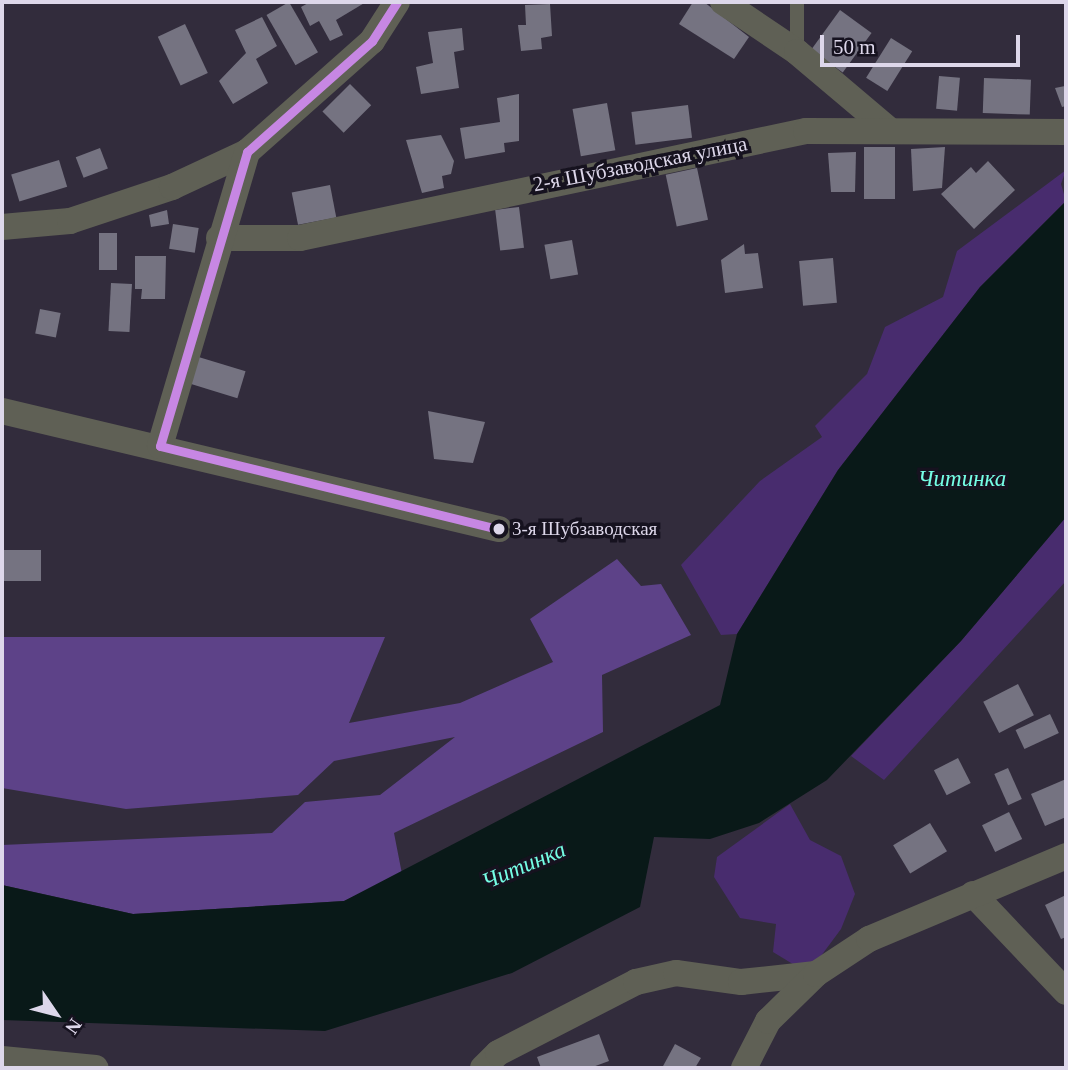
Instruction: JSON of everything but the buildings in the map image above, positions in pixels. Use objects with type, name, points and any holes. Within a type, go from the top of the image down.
[{"type":"street","points":[[2,227],[70,220],[173,187],[247,152],[372,41],[397,2]]},
{"type":"street","points":[[723,2],[797,52],[887,128]]},
{"type":"street","name":"2-я Шубзаводская улица","points":[[219,238],[300,238],[806,131],[887,128],[1066,132]]},
{"type":"street","points":[[160,446],[219,238],[247,152]]},
{"type":"street","points":[[2,411],[160,446],[499,529]]},
{"type":"street","points":[[744,1068],[768,1021],[816,975],[878,934],[1066,856]]},
{"type":"street","points":[[973,894],[1066,992]]},
{"type":"street","points":[[483,1068],[498,1053],[636,982],[676,973],[741,982],[816,975]]},
{"type":"street","points":[[2,1059],[96,1068]]},
{"type":"lane","points":[[797,2],[797,52]]},
{"type":"shaded area","points":[[1066,170],[1061,184],[1066,201],[980,287],[838,470],[737,634],[721,635],[681,565],[760,481],[822,437],[815,426],[867,374],[885,327],[943,297],[957,251]]},
{"type":"shaded area","points":[[1066,517],[1066,581],[884,780],[851,756],[961,641]]},
{"type":"shaded area","points":[[617,559],[641,586],[661,584],[691,635],[602,675],[603,732],[394,833],[402,874],[344,901],[133,914],[2,885],[2,845],[272,833],[305,802],[380,795],[455,737],[334,761],[298,795],[126,809],[2,788],[2,637],[385,637],[349,723],[460,703],[553,662],[530,619]]},
{"type":"shaded area","points":[[790,804],[810,840],[841,856],[855,894],[841,929],[818,960],[796,966],[773,952],[776,924],[740,918],[714,877],[717,857]]},
{"type":"water","name":"Читинка","points":[[1066,201],[1066,517],[961,641],[827,780],[759,823],[710,839],[654,837],[640,907],[512,973],[325,1031],[2,1020],[2,885],[133,914],[344,901],[720,705],[737,634],[838,470],[980,287]]},
{"type":"transit line","points":[[160,446],[247,152],[372,41],[397,2]]},
{"type":"transit line","points":[[160,446],[499,529]]},
{"type":"place","name":"3-я Шубзаводская","points":[[499,529]]}]
